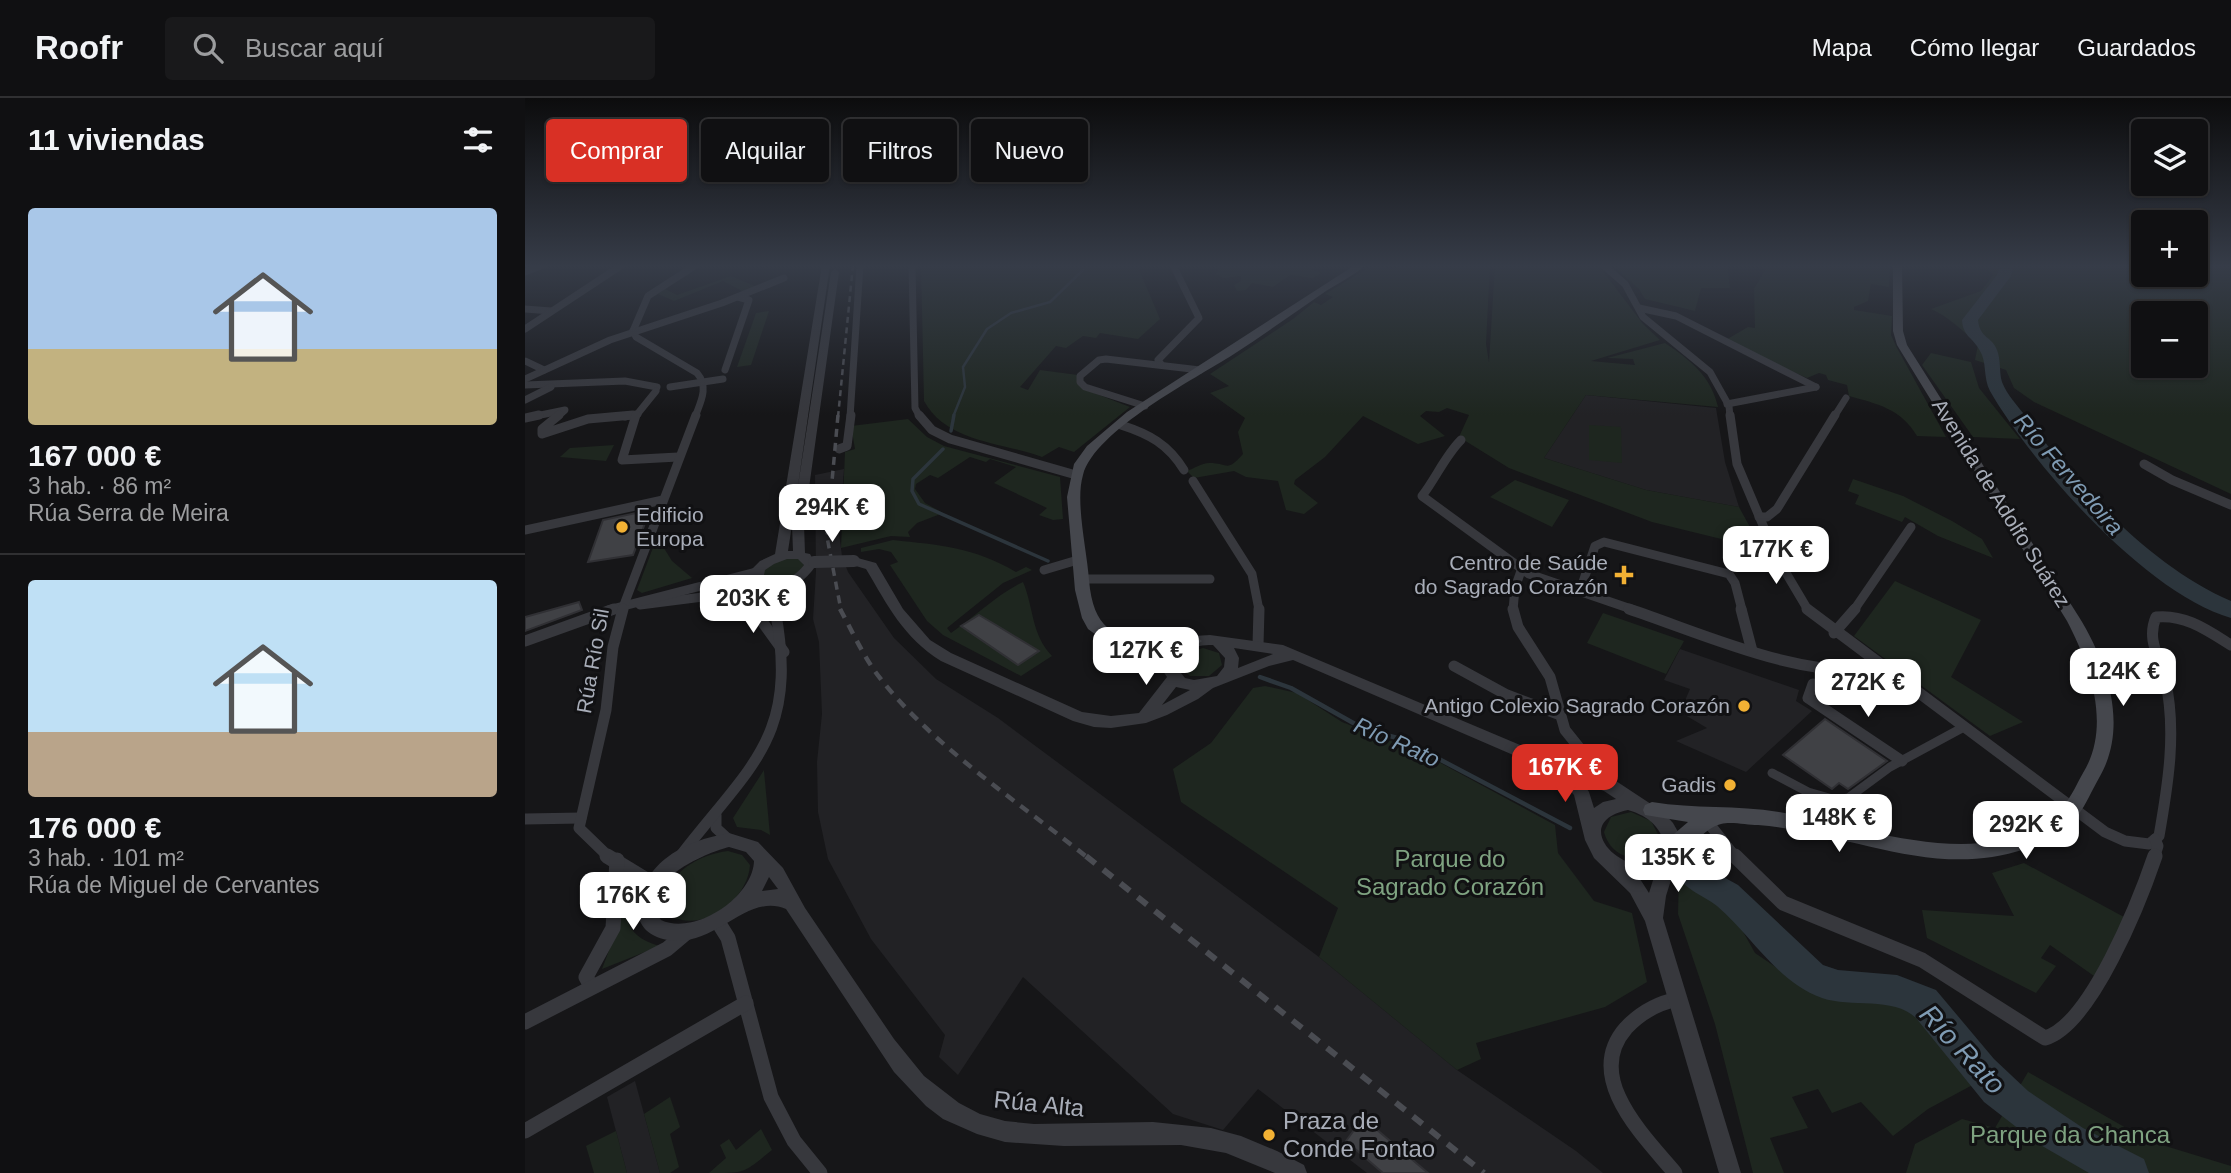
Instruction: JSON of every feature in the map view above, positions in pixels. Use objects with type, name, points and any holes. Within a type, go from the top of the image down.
[{"type":"main road","points":[[1169,662],[1159,653],[1101,632],[1094,625],[1086,605],[1074,520],[1073,484],[1080,463],[1096,444],[1145,406],[1284,315]]},
{"type":"main road","name":"Avenida de Adolfo Suárez","points":[[1646,808],[1715,819],[1761,817],[1924,851],[1990,852],[2015,844],[2053,826],[2071,810],[2092,779],[2103,740],[2105,716],[2097,667],[2074,621],[1899,336],[1898,315]]},
{"type":"main road","points":[[1136,643],[1194,641]]},
{"type":"main road","points":[[1671,854],[1715,819]]},
{"type":"street","points":[[525,329],[545,315]]},
{"type":"street","points":[[640,315],[633,331],[636,337],[692,370],[703,380]]},
{"type":"street","points":[[525,379],[633,331],[682,315]]},
{"type":"street","points":[[725,370],[745,315]]},
{"type":"street","points":[[781,556],[818,315]]},
{"type":"street","points":[[828,315],[798,524],[807,560],[803,576],[776,587],[760,585],[754,578],[756,572],[766,562],[781,556],[807,560],[854,561],[871,566],[906,624],[925,644],[946,657],[1094,723],[1119,723],[1164,710],[1208,685],[1262,660],[1293,655]]},
{"type":"street","points":[[839,449],[846,446],[849,440],[857,315]]},
{"type":"street","points":[[913,315],[915,408],[923,422],[936,432],[964,442],[1076,475]]},
{"type":"street","points":[[1161,364],[1158,360],[1199,318],[1198,315]]},
{"type":"street","points":[[1642,315],[1662,336],[1710,372],[1727,404],[1737,464],[1776,556],[1809,612],[1834,634],[2071,810],[2125,841],[2148,844],[2159,836],[2163,816],[2172,714],[2166,680],[2150,632],[2152,622],[2156,617],[2169,614],[2199,626],[2231,646]]},
{"type":"street","points":[[1672,315],[1816,387],[1813,390],[1727,404]]},
{"type":"street","points":[[1145,406],[1085,387],[1080,382],[1080,376],[1099,360],[1161,364],[1200,370]]},
{"type":"street","points":[[525,361],[544,370]]},
{"type":"street","points":[[525,385],[551,387],[627,382],[656,389],[723,379]]},
{"type":"street","name":"Rúa Río Sil","points":[[581,818],[606,710],[613,647],[678,457],[704,394],[703,380]]},
{"type":"street","points":[[525,400],[551,387]]},
{"type":"street","points":[[656,389],[647,396],[638,414],[622,460],[678,457]]},
{"type":"street","points":[[1759,517],[1767,517],[1779,506],[1846,398]]},
{"type":"street","points":[[525,418],[565,410],[542,429],[542,434],[588,419],[615,419],[638,414]]},
{"type":"street","points":[[1121,425],[1159,438],[1174,452],[1184,470]]},
{"type":"street","points":[[1461,440],[1451,450],[1439,475],[1422,496],[1529,574],[1752,652],[1853,673],[1884,670]]},
{"type":"street","points":[[2144,464],[2172,480],[2231,505]]},
{"type":"street","points":[[1193,481],[1252,574],[1260,614],[1258,645]]},
{"type":"street","points":[[525,530],[663,500]]},
{"type":"street","points":[[1834,634],[1844,625],[1911,527]]},
{"type":"street","points":[[1580,591],[1595,546],[1604,542],[1720,570],[1729,574],[1735,583],[1752,652]]},
{"type":"street","points":[[1044,570],[1081,559]]},
{"type":"street","points":[[1522,568],[1510,599],[1512,614],[1548,673],[1558,714],[1565,730],[1611,786]]},
{"type":"street","points":[[525,641],[722,578],[756,572]]},
{"type":"street","points":[[1083,579],[1210,579]]},
{"type":"street","points":[[686,933],[657,929],[649,921],[645,910],[647,897],[653,884],[680,858],[749,770],[774,723],[783,692],[783,652],[773,596],[776,587]]},
{"type":"street","points":[[625,607],[675,602],[736,591],[745,595],[775,646],[783,652]]},
{"type":"street","points":[[1208,685],[1189,686],[1174,679],[1169,662],[1178,649],[1194,641],[1258,645],[1293,655],[1557,767],[1611,786],[1669,826],[1671,854],[1657,896],[1654,919]]},
{"type":"street","points":[[1218,642],[1231,652],[1233,658],[1229,671],[1223,678]]},
{"type":"street","points":[[1454,666],[1507,695],[1558,714]]},
{"type":"street","points":[[1144,716],[1174,679]]},
{"type":"street","points":[[1813,684],[1808,698],[1902,761]]},
{"type":"street","points":[[1772,773],[1808,792],[1836,800],[1848,798],[1902,761],[1962,728]]},
{"type":"street","points":[[1557,767],[1577,786],[1597,850],[1636,887],[1654,919],[1730,1173]]},
{"type":"street","points":[[1591,830],[1594,818],[1607,807],[1617,804],[1646,808]]},
{"type":"street","points":[[525,1022],[667,949],[686,933],[719,922],[742,904],[760,880],[762,858],[756,848],[729,840],[716,828],[716,815]]},
{"type":"street","points":[[525,819],[581,818],[579,828],[584,836],[653,884]]},
{"type":"street","points":[[1715,819],[1737,859],[1783,903],[1922,960],[2045,1038],[2062,1030],[2099,985],[2141,897],[2158,846],[2155,839]]},
{"type":"street","points":[[680,858],[704,846],[729,840]]},
{"type":"street","points":[[1616,866],[1639,872],[1651,871],[1671,854]]},
{"type":"street","name":"Rúa Alta","points":[[762,858],[781,879],[792,903],[875,1026],[921,1087],[954,1113],[981,1125],[1014,1131],[1097,1136],[1179,1133],[1205,1137],[1259,1153],[1296,1173]]},
{"type":"street","points":[[591,986],[586,976],[613,928],[617,860]]},
{"type":"street","points":[[742,904],[775,896],[792,903]]},
{"type":"street","points":[[719,922],[728,938],[771,1097],[794,1140],[820,1173]]},
{"type":"street","points":[[1675,1173],[1626,1110],[1609,1077],[1609,1054],[1618,1034],[1657,1004],[1678,999]]},
{"type":"street","points":[[525,1131],[745,1003]]},
{"type":"shaded area","points":[[1586,395],[1716,408],[1725,462],[1739,507],[1646,490],[1544,458]]},
{"type":"shaded area","points":[[844,469],[839,533],[842,556],[848,572],[894,638],[936,679],[998,718],[1319,957],[1457,1070],[1576,1151],[1603,1173],[1367,1173],[1258,1089],[1223,1130],[1173,1114],[1023,977],[958,1075],[939,1057],[945,1035],[871,939],[828,859],[818,812],[817,762],[822,714],[819,642],[813,619],[816,572],[815,475]]},
{"type":"shaded area","name":"Antigo Colexio Sagrado Corazón","points":[[1680,649],[1799,690],[1796,701],[1812,711],[1746,772],[1676,741],[1707,728],[1680,712],[1690,689],[1664,680]]},
{"type":"shaded area","points":[[635,1081],[660,1173],[627,1173],[607,1097]]},
{"type":"green space","points":[[755,315],[768,315],[751,365],[737,367]]},
{"type":"green space","points":[[922,315],[1158,315],[1160,319],[1138,339],[1100,333],[1096,338],[1083,336],[1066,348],[1056,346],[1020,387],[1028,390],[1040,370],[1078,375],[1084,389],[1130,407],[1074,452],[1059,447],[1042,457],[977,439],[947,425],[934,415],[924,401]]},
{"type":"green space","points":[[1298,315],[1487,315],[1486,344],[1489,362],[1492,315],[1636,315],[1660,340],[1591,361],[1635,365],[1633,359],[1607,358],[1665,343],[1705,378],[1718,407],[1586,395],[1544,458],[1646,490],[1739,507],[1762,549],[1652,522],[1509,468],[1459,437],[1469,415],[1447,408],[1439,412],[1426,411],[1420,416],[1445,436],[1418,444],[1363,416],[1325,457],[1295,480],[1294,484],[1318,503],[1304,514],[1286,510],[1278,481],[1246,477],[1234,471],[1194,478],[1187,471],[1206,463],[1227,466],[1243,454],[1238,432],[1245,418],[1210,393],[1229,386],[1210,374]]},
{"type":"green space","points":[[1755,315],[1892,316],[1891,335],[1946,437],[1917,436],[1904,419],[1888,409],[1849,396],[1847,385],[1828,380],[1826,375],[1819,373],[1807,378],[1724,341],[1748,327],[1755,328]]},
{"type":"green space","points":[[1943,315],[2131,315],[2131,378],[2208,378],[2208,315],[2231,315],[2231,494],[2034,402],[2014,388],[2006,370],[1975,360],[1978,345]]},
{"type":"green space","points":[[1931,353],[1971,362],[1979,388],[2020,439],[1973,437],[1922,365]]},
{"type":"green space","points":[[908,419],[927,437],[944,446],[1060,477],[1063,519],[1053,520],[1039,515],[1047,508],[994,483],[1016,467],[990,459],[986,462],[970,457],[938,478],[930,475],[916,484],[915,489],[925,503],[943,513],[917,523],[908,532],[910,537],[891,536],[841,548],[845,452],[855,449],[851,426]]},
{"type":"green space","points":[[1589,425],[1621,427],[1622,463],[1589,460]]},
{"type":"green space","points":[[614,445],[606,461],[560,457],[570,448]]},
{"type":"green space","points":[[1853,479],[1903,496],[1952,521],[1982,539],[1993,558],[1938,536],[1905,517],[1902,522],[1855,504],[1859,495],[1848,491]]},
{"type":"green space","points":[[1515,480],[1569,500],[1552,527],[1490,497]]},
{"type":"green space","points":[[657,537],[672,561],[692,578],[642,593],[637,590]]},
{"type":"green space","points":[[893,540],[971,552],[1016,572],[1026,567],[1032,570],[1003,583],[947,628],[951,633],[995,599],[1023,582],[1036,630],[1052,656],[1021,676],[943,635],[927,621],[890,565],[898,562],[891,552],[879,549],[861,552],[861,548]]},
{"type":"green space","points":[[784,558],[799,558],[804,565],[786,580],[774,582],[763,578],[764,569]]},
{"type":"green space","points":[[1895,581],[1981,620],[1951,677],[2023,722],[1990,736],[1854,636]]},
{"type":"green space","points":[[1603,613],[1684,641],[1666,674],[1587,643]]},
{"type":"green space","points":[[1203,648],[1219,653],[1222,665],[1209,676],[1190,676],[1182,669],[1183,660],[1190,652]]},
{"type":"green space","name":"Parque do Sagrado Corazón","points":[[1265,686],[1297,693],[1342,722],[1424,754],[1555,825],[1558,853],[1594,901],[1632,913],[1647,982],[1605,1007],[1476,1043],[1481,1059],[1457,1070],[1319,957],[1338,908],[1181,802],[1173,769],[1211,743],[1253,688]]},
{"type":"green space","points":[[764,770],[770,835],[761,830],[737,827],[733,818]]},
{"type":"green space","points":[[1631,812],[1651,821],[1660,838],[1654,854],[1638,858],[1623,855],[1611,847],[1607,840],[1604,832],[1611,817]]},
{"type":"green space","points":[[728,851],[742,855],[750,865],[741,891],[731,903],[706,918],[692,921],[678,919],[665,912],[664,893],[676,876],[699,859]]},
{"type":"green space","points":[[2024,863],[2124,917],[2112,955],[2094,976],[2050,945],[2041,958],[2056,966],[2036,993],[1927,938],[1922,910],[2014,916],[1992,873]]},
{"type":"green space","points":[[1679,874],[1699,881],[1741,928],[1755,953],[1795,980],[1896,997],[1922,1007],[1978,1082],[1928,1109],[1893,1136],[1861,1102],[1832,1113],[1818,1089],[1792,1097],[1808,1128],[1770,1138],[1784,1173],[1753,1173],[1715,1024],[1678,914]]},
{"type":"green space","points":[[621,875],[633,888],[627,913],[630,927],[646,941],[660,946],[602,969],[622,916]]},
{"type":"green space","name":"Parque da Chanca","points":[[2028,1072],[2149,1141],[2231,1166],[2231,1173],[1906,1173],[1915,1144],[1962,1119],[1995,1128]]},
{"type":"green space","points":[[670,1097],[680,1127],[670,1134],[679,1167],[670,1173],[660,1173],[644,1114]]},
{"type":"green space","points":[[761,1129],[772,1150],[744,1170],[709,1173],[726,1158],[720,1145],[729,1139],[736,1150]]},
{"type":"green space","points":[[616,1131],[627,1173],[594,1173],[586,1146]]},
{"type":"building","name":"Edificio Europa","points":[[650,510],[633,555],[588,562],[603,520]]},
{"type":"building","points":[[579,602],[582,610],[525,631],[525,617]]},
{"type":"building","points":[[979,615],[1039,651],[1018,665],[961,626]]},
{"type":"building","points":[[1825,719],[1887,761],[1848,789],[1839,783],[1832,789],[1783,755]]},
{"type":"building","points":[[1363,1118],[1428,1173],[1383,1173],[1346,1141]]},
{"type":"waterway","name":"Río Rato","points":[[953,417],[965,387],[963,367],[987,329],[1008,315]]},
{"type":"waterway","name":"Río Fervedoira","points":[[1974,315],[1970,320],[1971,332],[1989,350],[1993,381],[2037,446],[2105,521],[2162,571],[2205,599],[2231,610]]},
{"type":"waterway","name":"Río Rato","points":[[951,431],[954,415]]},
{"type":"waterway","name":"Río Rato","points":[[943,449],[913,479],[912,491],[919,504],[1048,561]]},
{"type":"waterway","name":"Río Rato","points":[[1260,677],[1291,688],[1364,729],[1401,739],[1570,828]]},
{"type":"waterway","name":"Río Rato","points":[[1691,873],[1727,895],[1780,950],[1811,976],[1838,986],[1897,991],[1924,1002],[1981,1072],[2015,1104],[2070,1142],[2130,1173]]},
{"type":"railway","points":[[838,417],[848,315]]},
{"type":"railway","points":[[838,415],[827,537],[841,610]]},
{"type":"railway","points":[[840,609],[874,670],[919,722],[975,770],[1088,858]]},
{"type":"railway","points":[[1086,856],[1484,1173]]},
{"type":"place","name":"Edificio Europa","points":[[622,527]]},
{"type":"place","name":"Centro de Saúde do Sagrado Corazón","points":[[1624,575]]},
{"type":"place","name":"Antigo Colexio Sagrado Corazón","points":[[1744,706]]},
{"type":"place","name":"Gadis","points":[[1730,785]]},
{"type":"place","name":"Praza de Conde Fontao","points":[[1269,1135]]}]
